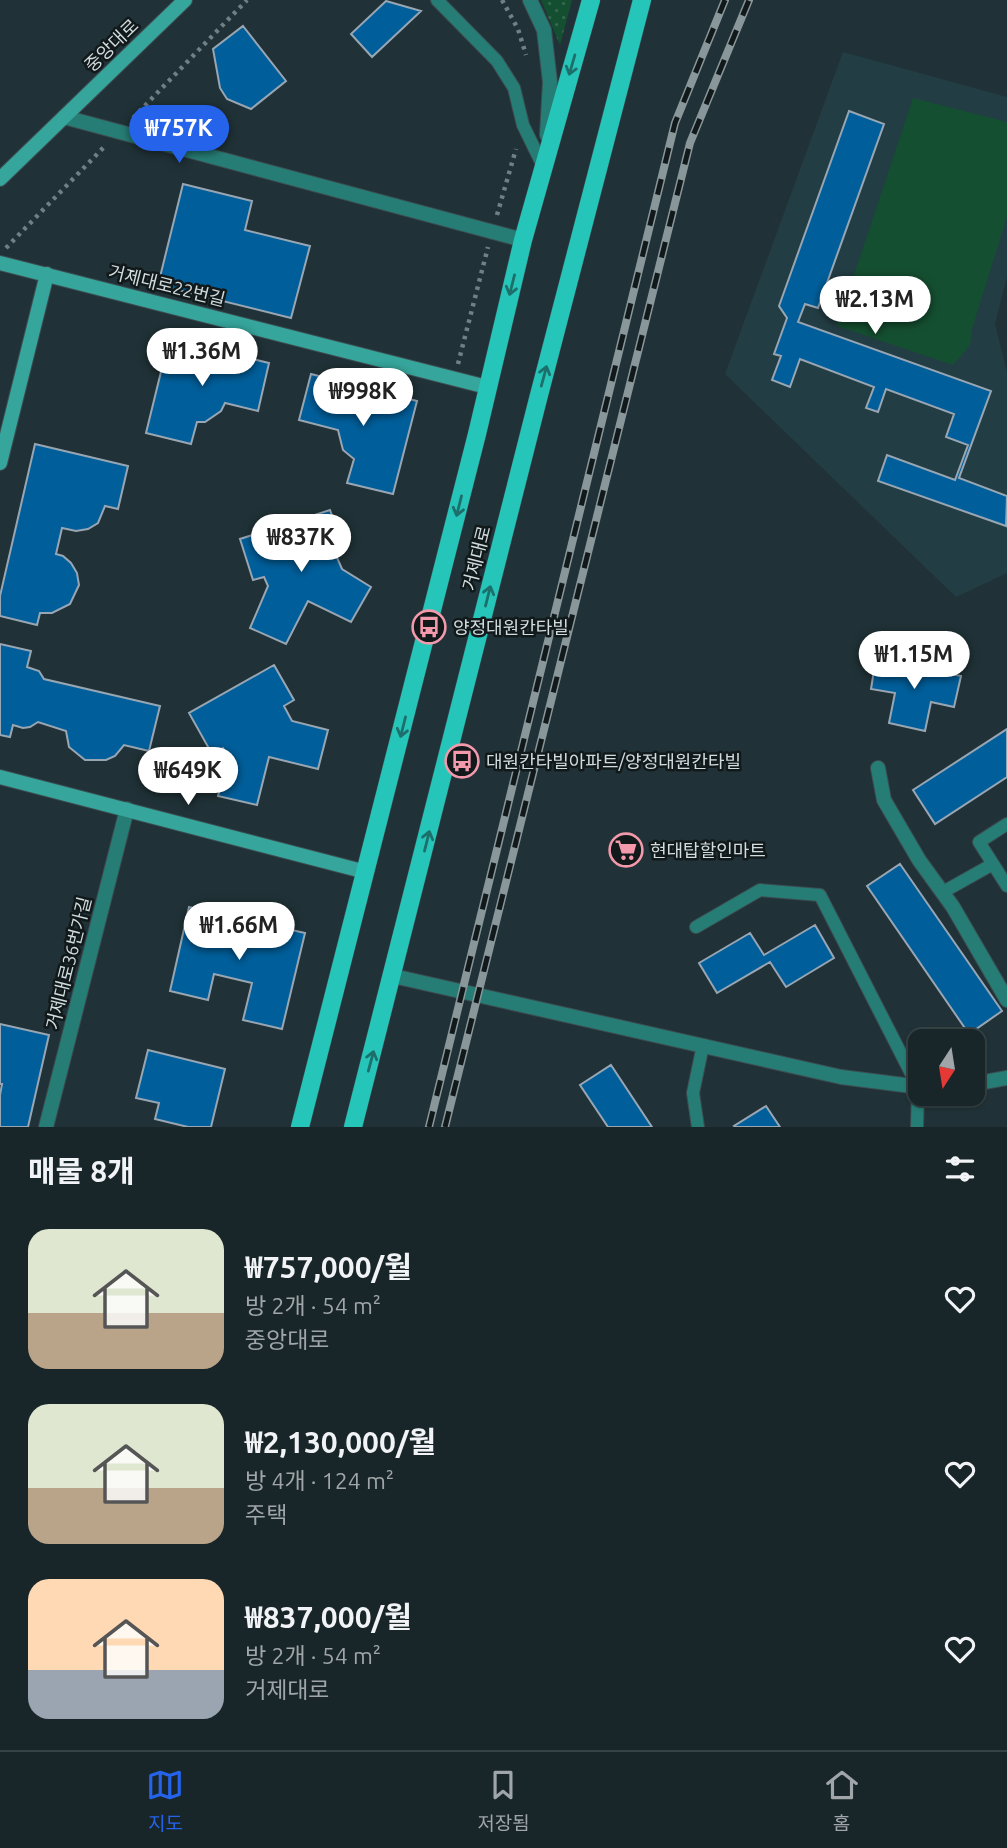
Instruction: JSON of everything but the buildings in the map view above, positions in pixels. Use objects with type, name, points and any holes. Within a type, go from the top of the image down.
[{"type":"main road","name":"거제대로","points":[[300,1127],[523,240],[591,0]]},
{"type":"main road","name":"거제대로","points":[[353,1127],[642,0]]},
{"type":"street","name":"중앙대로","points":[[0,179],[185,0]]},
{"type":"street","points":[[530,0],[544,30],[550,82],[545,158]]},
{"type":"street","points":[[64,117],[523,240]]},
{"type":"street","name":"거제대로22번길","points":[[0,263],[488,387]]},
{"type":"street","points":[[0,463],[47,274]]},
{"type":"street","points":[[878,768],[884,800],[1007,999]]},
{"type":"street","points":[[0,776],[366,872]]},
{"type":"street","name":"거제대로36번가길","points":[[46,1127],[127,809]]},
{"type":"street","points":[[393,976],[842,1077],[908,1086]]},
{"type":"street","points":[[985,1082],[1007,1078]]},
{"type":"lane","points":[[437,0],[497,61],[514,88],[523,125],[545,158]]},
{"type":"lane","points":[[1007,824],[979,842],[1007,886]]},
{"type":"lane","points":[[943,892],[993,864]]},
{"type":"lane","points":[[696,927],[760,890],[820,895],[908,1066]]},
{"type":"lane","points":[[698,1127],[693,1093],[703,1045]]},
{"type":"lane","points":[[917,1127],[918,1106]]},
{"type":"path","points":[[502,0],[518,29],[529,63]]},
{"type":"path","points":[[454,378],[492,230],[523,125]]},
{"type":"shaded area","points":[[843,52],[1007,97],[1007,277],[995,324],[1007,372],[1007,573],[956,597],[725,374]]},
{"type":"green space","points":[[541,0],[572,0],[560,45]]},
{"type":"green space","points":[[913,98],[1007,122],[1007,216],[972,329],[970,345],[953,365],[837,326]]},
{"type":"railway","points":[[429,1127],[675,123],[725,0]]},
{"type":"railway","points":[[445,1127],[690,143],[749,0]]},
{"type":"place","name":"양정대원칸타빌","points":[[429,627]]},
{"type":"place","name":"대원칸타빌아파트/양정대원칸타빌","points":[[462,761]]},
{"type":"place","name":"현대탑할인마트","points":[[626,850]]}]
